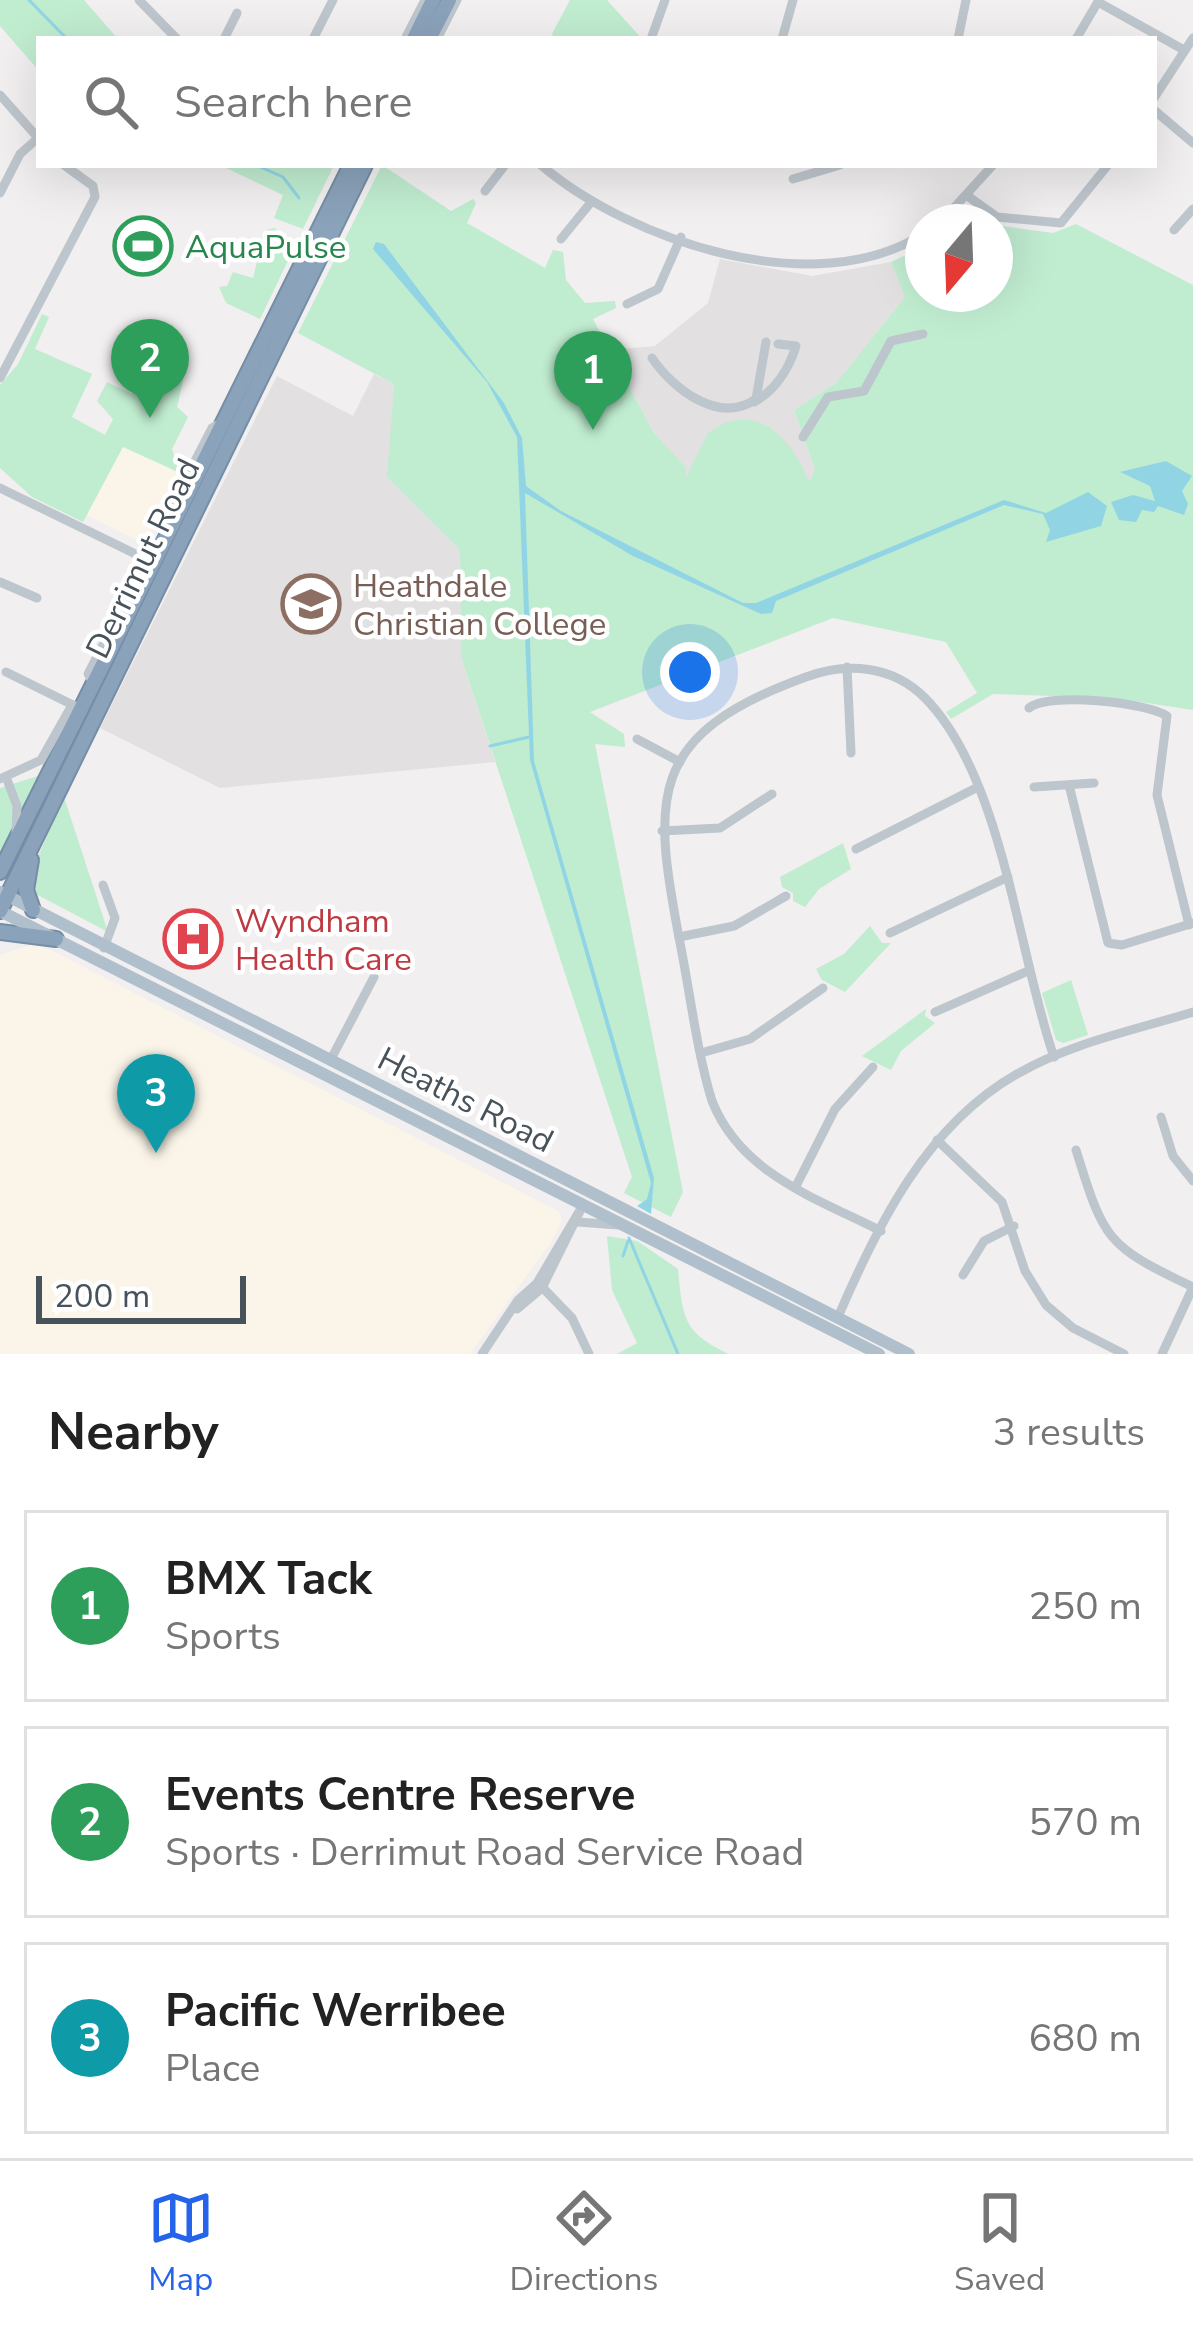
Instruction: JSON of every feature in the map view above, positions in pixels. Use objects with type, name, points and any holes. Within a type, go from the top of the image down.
[{"type":"highway","points":[[411,36],[429,0]]},
{"type":"highway","points":[[435,36],[453,0]]},
{"type":"highway","name":"Derrimut Road","points":[[2,865],[82,710],[131,599],[192,518],[348,168]]},
{"type":"highway","name":"Derrimut Road","points":[[0,911],[4,894],[33,843],[82,710],[116,674],[169,532],[224,422],[366,168]]},
{"type":"highway","points":[[169,532],[179,532],[192,518]]},
{"type":"highway","points":[[94,684],[116,674]]},
{"type":"highway","points":[[33,843],[26,890],[33,910]]},
{"type":"highway","points":[[0,932],[56,939]]},
{"type":"main road","name":"Heaths Road","points":[[4,894],[324,1069]]},
{"type":"main road","name":"Heaths Road","points":[[0,911],[498,1155],[649,1239],[909,1354]]},
{"type":"main road","points":[[104,948],[105,959],[120,971]]},
{"type":"main road","name":"Heaths Road","points":[[498,1155],[586,1190],[656,1225],[835,1323],[879,1354]]},
{"type":"main road","points":[[583,1205],[586,1190]]},
{"type":"street","points":[[139,0],[174,36]]},
{"type":"street","points":[[315,36],[333,0]]},
{"type":"street","points":[[652,36],[664,0]]},
{"type":"street","points":[[783,36],[793,0]]},
{"type":"street","points":[[959,36],[966,0]]},
{"type":"street","points":[[1078,36],[1099,1],[1184,50]]},
{"type":"street","points":[[226,36],[237,13]]},
{"type":"street","points":[[1157,93],[1193,38]]},
{"type":"street","points":[[0,94],[36,136]]},
{"type":"street","points":[[1157,115],[1193,143]]},
{"type":"street","points":[[0,193],[20,154],[36,140]]},
{"type":"street","points":[[0,378],[95,196],[93,186],[68,168]]},
{"type":"street","points":[[485,191],[503,168]]},
{"type":"street","points":[[547,168],[592,201],[681,237],[782,265],[851,263],[905,241]]},
{"type":"street","points":[[565,178],[573,168]]},
{"type":"street","points":[[793,179],[830,168]]},
{"type":"street","points":[[961,204],[991,168]]},
{"type":"street","points":[[969,197],[997,217],[1056,224],[1072,215],[1106,168]]},
{"type":"street","points":[[561,239],[592,201]]},
{"type":"street","points":[[1174,230],[1193,209]]},
{"type":"street","points":[[627,304],[658,289],[681,237]]},
{"type":"street","points":[[803,437],[828,397],[864,391],[891,341],[923,334]]},
{"type":"street","points":[[652,358],[691,398],[736,406],[754,402],[767,394],[791,362],[796,346],[772,343],[754,402]]},
{"type":"street","points":[[0,483],[157,567]]},
{"type":"street","points":[[131,599],[135,579]]},
{"type":"street","points":[[0,582],[37,598]]},
{"type":"street","points":[[847,667],[851,753]]},
{"type":"street","points":[[881,1231],[756,1164],[730,1134],[712,1101],[662,832],[665,795],[680,762],[712,721],[801,678],[847,667],[882,672],[924,698],[976,788],[1007,877],[1054,1057]]},
{"type":"street","points":[[6,672],[82,710],[41,760],[3,778],[17,806],[16,841]]},
{"type":"street","points":[[1029,708],[1041,700],[1109,703],[1167,716],[1157,795],[1191,924],[1122,945],[1108,943],[1069,784]]},
{"type":"street","points":[[637,739],[680,762]]},
{"type":"street","points":[[1034,787],[1094,783]]},
{"type":"street","points":[[856,849],[976,788]]},
{"type":"street","points":[[662,832],[720,829],[772,794]]},
{"type":"street","points":[[890,933],[1007,877]]},
{"type":"street","points":[[103,885],[115,918],[104,948]]},
{"type":"street","points":[[679,937],[734,926],[786,896]]},
{"type":"street","points":[[935,1012],[1028,971]]},
{"type":"street","points":[[324,1069],[374,976]]},
{"type":"street","points":[[701,1053],[750,1039],[823,988]]},
{"type":"street","points":[[835,1323],[881,1231],[937,1140],[982,1096],[1054,1057],[1193,1012]]},
{"type":"street","points":[[795,1188],[836,1109],[873,1067]]},
{"type":"street","points":[[1161,1117],[1177,1163],[1193,1181]]},
{"type":"street","points":[[937,1140],[995,1193],[1014,1226],[1025,1271],[1046,1305],[1073,1328],[1124,1354]]},
{"type":"street","points":[[1076,1150],[1096,1216],[1111,1241],[1193,1287],[1162,1354]]},
{"type":"street","points":[[482,1354],[494,1334],[540,1287],[583,1205]]},
{"type":"street","points":[[540,1287],[583,1205]]},
{"type":"street","points":[[578,1222],[623,1226]]},
{"type":"street","points":[[963,1275],[984,1241],[1014,1226]]},
{"type":"street","points":[[540,1287],[575,1323],[589,1354]]},
{"type":"shaded area","points":[[720,259],[812,276],[891,262],[905,297],[836,383],[794,410],[815,469],[810,479],[813,511],[795,554],[765,570],[742,571],[711,556],[686,519],[677,461],[654,433],[610,350],[655,346],[708,303]]},
{"type":"shaded area","name":"Heathdale Christian College","points":[[374,374],[394,384],[388,477],[460,550],[461,657],[495,762],[220,788],[100,728],[277,376],[353,416]]},
{"type":"shaded area","points":[[123,444],[180,473],[144,544],[87,515]]},
{"type":"shaded area","points":[[37,943],[558,1211],[562,1220],[551,1242],[470,1354],[0,1354],[0,955]]},
{"type":"green space","points":[[0,0],[84,0],[115,36],[36,36],[36,68],[0,26]]},
{"type":"green space","points":[[570,0],[607,0],[639,36],[553,36]]},
{"type":"green space","points":[[226,168],[333,168],[303,229],[274,218],[283,195]]},
{"type":"green space","points":[[380,168],[451,211],[473,199],[476,203],[467,223],[545,268],[553,250],[563,252],[566,280],[585,303],[615,301],[616,308],[593,319],[654,433],[686,468],[686,477],[708,433],[742,419],[757,421],[782,438],[809,482],[815,469],[794,410],[836,383],[905,297],[905,312],[1013,312],[1013,227],[1053,233],[1076,224],[1193,285],[1193,710],[1114,698],[993,694],[951,719],[946,712],[977,693],[946,642],[833,618],[590,712],[624,734],[625,747],[595,744],[683,1192],[671,1217],[624,1193],[632,1177],[461,657],[460,550],[387,477],[394,384],[298,333]]},
{"type":"green space","points":[[274,228],[296,244],[260,319],[226,303],[219,287],[227,286],[233,272],[253,278],[259,254],[267,252],[266,230]]},
{"type":"green space","points":[[905,255],[905,297],[891,262]]},
{"type":"green space","points":[[42,314],[49,317],[35,349],[92,374],[72,417],[105,435],[113,419],[97,401],[107,382],[132,394],[146,365],[183,381],[177,407],[188,417],[172,449],[180,473],[123,447],[83,522],[32,497],[0,468],[0,385],[18,364]]},
{"type":"green space","points":[[41,775],[0,857],[0,788]]},
{"type":"green space","points":[[64,797],[108,932],[32,892],[37,859]]},
{"type":"green space","points":[[843,843],[851,869],[819,889],[805,907],[793,901],[793,893],[782,887],[780,877]]},
{"type":"green space","points":[[870,926],[882,943],[891,943],[845,992],[822,980],[816,969],[844,954]]},
{"type":"green space","points":[[1071,980],[1088,1035],[1063,1043],[1056,1040],[1042,993]]},
{"type":"green space","points":[[926,1009],[925,1016],[935,1023],[901,1051],[891,1070],[862,1056]]},
{"type":"green space","points":[[607,1236],[637,1241],[678,1269],[688,1322],[702,1338],[729,1354],[617,1354],[637,1343],[612,1290]]},
{"type":"water","points":[[376,242],[384,244],[504,403],[522,438],[526,486],[561,511],[743,603],[756,603],[1004,500],[1046,513],[1088,492],[1107,506],[1101,526],[1046,542],[1050,530],[1043,514],[1004,505],[776,601],[772,613],[761,614],[633,556],[525,493],[534,761],[654,1178],[651,1214],[637,1206],[647,1199],[651,1183],[530,760],[517,437],[487,382],[373,249]]},
{"type":"water","points":[[1166,461],[1192,476],[1182,491],[1188,504],[1184,515],[1158,506],[1154,512],[1142,510],[1136,522],[1119,520],[1111,502],[1133,495],[1155,501],[1150,486],[1120,472]]},
{"type":"waterway","points":[[29,0],[64,36]]},
{"type":"waterway","points":[[263,168],[283,177],[299,198]]},
{"type":"waterway","points":[[490,746],[529,737]]},
{"type":"waterway","points":[[629,1238],[678,1354]]},
{"type":"waterway","points":[[623,1256],[628,1241]]},
{"type":"place","name":"AquaPulse","points":[[143,246]]},
{"type":"place","name":"Events Centre Reserve","points":[[150,418]]},
{"type":"place","name":"BMX Tack","points":[[593,430]]},
{"type":"place","name":"Heathdale Christian College","points":[[311,604]]},
{"type":"place","name":"Wyndham Health Care","points":[[193,939]]},
{"type":"place","name":"Pacific Werribee","points":[[156,1153]]}]
